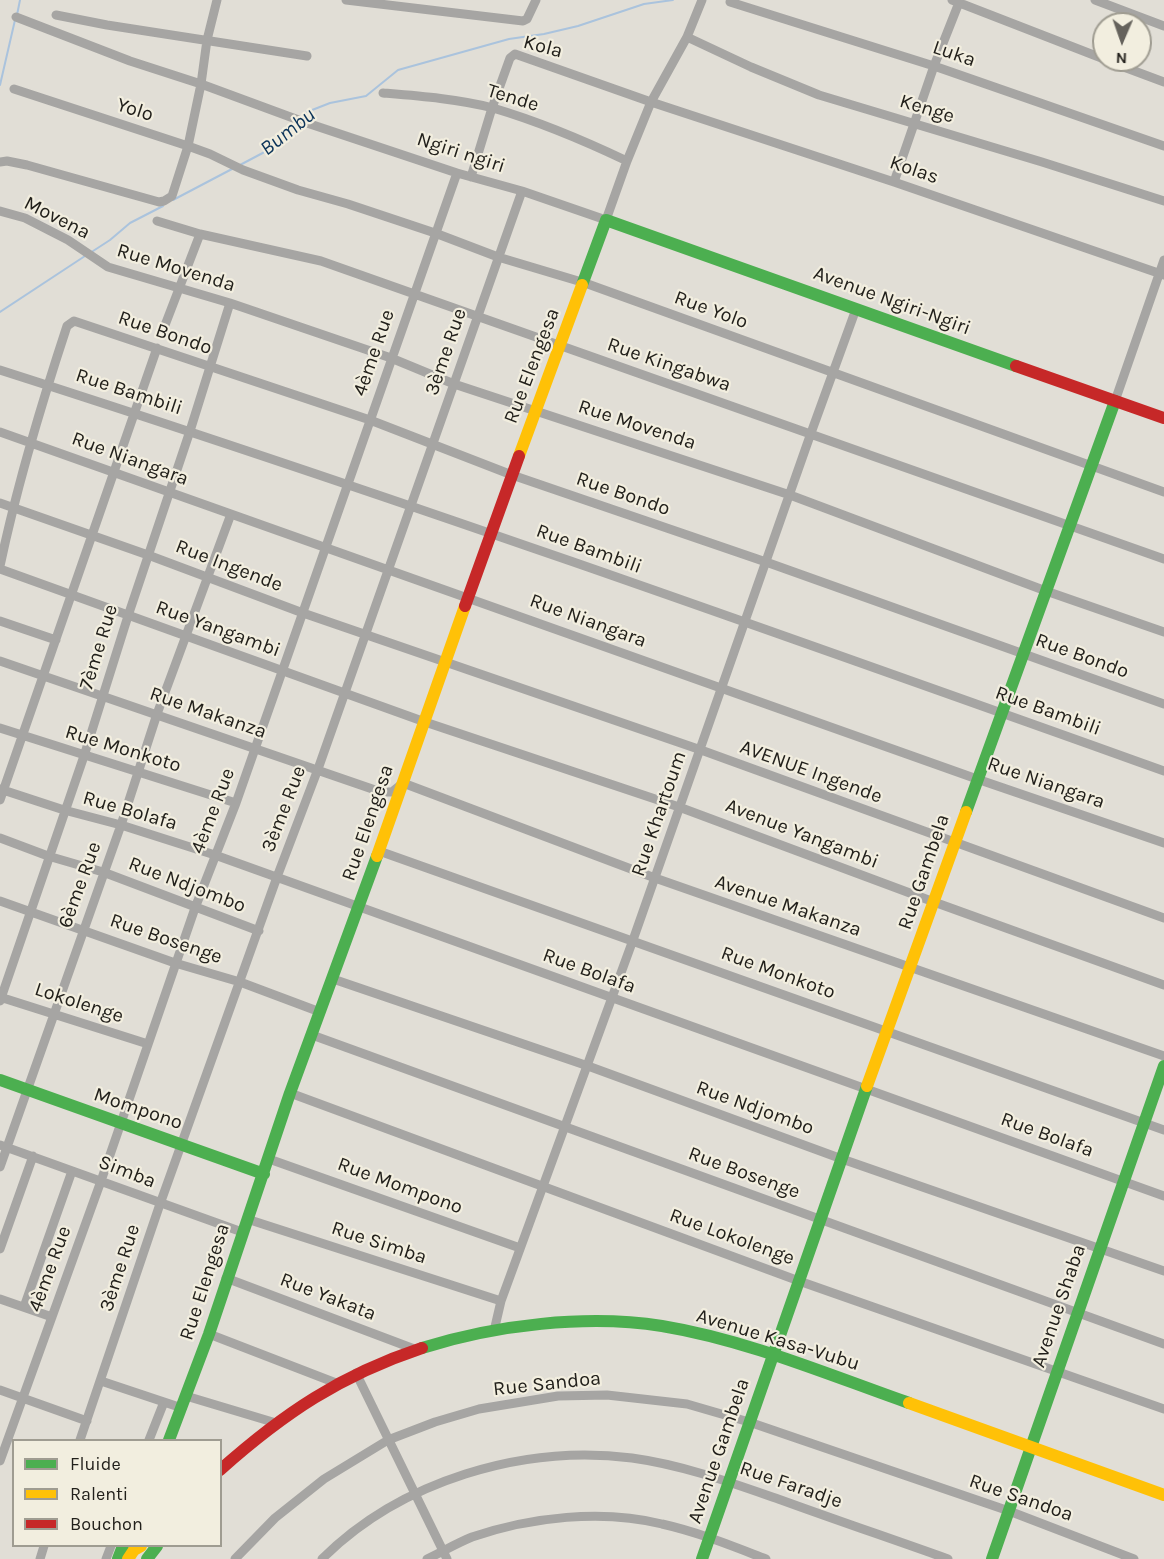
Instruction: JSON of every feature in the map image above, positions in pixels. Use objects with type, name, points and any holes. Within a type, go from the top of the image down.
[{"type":"street","points":[[0,162],[27,165],[159,202],[172,196],[188,146],[201,84],[207,40],[217,0]]},
{"type":"street","points":[[346,0],[397,3],[522,21],[527,19],[536,0]]},
{"type":"street","points":[[1095,0],[1164,26]]},
{"type":"street","points":[[894,182],[957,1],[1092,55]]},
{"type":"street","name":"Luka","points":[[730,2],[934,66],[1164,146]]},
{"type":"street","points":[[606,220],[651,102],[687,37],[700,4]]},
{"type":"street","points":[[56,15],[307,56]]},
{"type":"street","name":"Ngiri ngiri","points":[[16,17],[130,61],[300,120],[606,220]]},
{"type":"street","name":"Kenge","points":[[687,37],[819,95],[1164,201]]},
{"type":"street","name":"Kola","points":[[471,177],[492,108],[510,58],[515,54],[651,102]]},
{"type":"street","points":[[1137,72],[1164,82]]},
{"type":"street","name":"Yolo","points":[[14,89],[188,146],[243,170]]},
{"type":"street","name":"Tende","points":[[383,93],[421,96],[492,108],[627,161]]},
{"type":"street","name":"Kolas","points":[[651,102],[1162,274]]},
{"type":"street","name":"Rue Yolo","points":[[243,170],[435,233],[498,257],[585,283],[1164,492]]},
{"type":"street","name":"4ème Rue","points":[[0,1461],[101,1181],[119,1123],[195,908],[236,803],[457,172]]},
{"type":"street","name":"3ème Rue","points":[[80,1439],[160,1204],[318,769],[522,191]]},
{"type":"street","name":"Movena","points":[[0,211],[25,218],[68,240],[95,260]]},
{"type":"street","name":"Rue Elengesa","points":[[169,1439],[209,1334],[290,1093],[359,908],[491,533],[559,345],[585,283],[606,220]]},
{"type":"street","name":"Avenue Ngiri-Ngiri","points":[[606,220],[1164,418]]},
{"type":"street","name":"Rue Kingabwa","points":[[157,221],[200,234],[296,254],[414,293],[1164,559]]},
{"type":"street","points":[[162,333],[200,234]]},
{"type":"street","name":"Rue Movenda","points":[[95,260],[108,267],[230,303],[391,358],[453,384],[790,495],[1046,591],[1164,632]]},
{"type":"street","points":[[1115,401],[1162,274],[1164,260]]},
{"type":"street","name":"7ème Rue","points":[[0,998],[84,756],[230,303]]},
{"type":"street","name":"Rue Khartoum","points":[[494,1331],[501,1300],[588,1066],[856,309]]},
{"type":"street","name":"Rue Bondo","points":[[48,385],[67,326],[74,321],[370,420],[512,475],[766,562],[1164,704]]},
{"type":"street","points":[[1,793],[44,676],[157,348]]},
{"type":"street","name":"Rue Bambili","points":[[0,370],[134,412],[411,505],[1164,771]]},
{"type":"street","points":[[0,567],[12,508],[48,385]]},
{"type":"street","name":"Rue Gambela","points":[[772,1356],[954,843],[1115,401]]},
{"type":"street","name":"Rue Niangara","points":[[0,432],[977,779],[1164,843]]},
{"type":"street","name":"Rue Ingende","points":[[0,503],[445,662]]},
{"type":"street","name":"6ème Rue","points":[[0,1167],[3,1146],[27,1090],[55,1014],[158,714],[231,514]]},
{"type":"street","name":"Rue Yangambi","points":[[0,567],[128,616],[425,723]]},
{"type":"street","points":[[0,621],[56,640]]},
{"type":"street","name":"Rue Makanza","points":[[0,661],[381,792],[392,792],[403,783]]},
{"type":"street","name":"AVENUE Ingende","points":[[445,662],[701,750],[1164,918]]},
{"type":"street","name":"Avenue Yangambi","points":[[425,723],[679,807],[1164,985]]},
{"type":"street","name":"Rue Monkoto","points":[[0,728],[236,803]]},
{"type":"street","name":"Avenue Makanza","points":[[403,783],[655,878],[1164,1056]]},
{"type":"street","name":"Rue Bolafa","points":[[1,793],[121,825],[215,855],[1164,1196]]},
{"type":"street","name":"Rue Ndjombo","points":[[0,838],[48,856],[103,872],[259,931]]},
{"type":"street","name":"Rue Monkoto","points":[[379,851],[1164,1130]]},
{"type":"street","name":"Rue Bosenge","points":[[0,901],[176,963],[240,982],[320,1012]]},
{"type":"street","name":"Rue Ndjombo","points":[[333,979],[588,1066],[842,1159],[1164,1271]]},
{"type":"street","name":"Lokolenge","points":[[0,998],[147,1044]]},
{"type":"street","name":"Rue Bosenge","points":[[312,1035],[1164,1344]]},
{"type":"street","name":"Avenue Shaba","points":[[992,1559],[1164,1065]]},
{"type":"street","name":"Mompono","points":[[0,1080],[264,1174]]},
{"type":"street","name":"Rue Lokolenge","points":[[290,1093],[799,1281],[1164,1409]]},
{"type":"street","name":"Simba","points":[[3,1146],[242,1232]]},
{"type":"street","points":[[0,1249],[33,1156]]},
{"type":"street","name":"Rue Mompono","points":[[269,1159],[520,1248]]},
{"type":"street","points":[[24,1307],[72,1171]]},
{"type":"street","name":"Rue Simba","points":[[247,1219],[501,1300]]},
{"type":"street","name":"Rue Yakata","points":[[226,1278],[417,1350]]},
{"type":"street","points":[[0,1299],[52,1317]]},
{"type":"street","name":"Avenue Kasa-Vubu","points":[[222,1468],[276,1424],[336,1383],[384,1360],[494,1331],[580,1322],[657,1326],[714,1338],[772,1356],[1164,1495]]},
{"type":"street","points":[[209,1334],[336,1383]]},
{"type":"street","name":"Avenue Gambela","points":[[702,1559],[772,1356]]},
{"type":"street","points":[[356,1372],[445,1555]]},
{"type":"street","points":[[101,1381],[164,1402],[184,1402],[276,1424]]},
{"type":"street","points":[[0,1390],[87,1421]]},
{"type":"street","name":"Rue Sandoa","points":[[235,1559],[275,1518],[324,1479],[388,1440],[435,1422],[479,1409],[516,1402],[580,1395],[607,1395],[687,1404],[749,1422],[1009,1511],[1134,1559]]},
{"type":"street","points":[[149,1439],[164,1402]]},
{"type":"street","name":"Rue Faradje","points":[[322,1559],[342,1538],[360,1525],[416,1494],[485,1468],[532,1459],[586,1455],[632,1458],[699,1473],[948,1559]]},
{"type":"street","points":[[427,1559],[445,1555],[471,1538],[504,1528],[543,1520],[575,1517],[650,1521],[709,1538],[766,1559]]},
{"type":"street","points":[[127,1559],[139,1547]]},
{"type":"street","points":[[146,1559],[155,1547]]},
{"type":"waterway","points":[[17,15],[20,0]]},
{"type":"waterway","name":"Bumbu","points":[[301,119],[307,112],[330,103],[366,96],[398,70],[509,39],[578,26],[644,4],[673,0]]},
{"type":"waterway","points":[[0,85],[15,20]]},
{"type":"waterway","name":"Bumbu","points":[[240,165],[274,147],[297,123]]},
{"type":"waterway","name":"Bumbu","points":[[173,200],[232,169]]},
{"type":"waterway","name":"Bumbu","points":[[90,253],[130,223],[163,206]]},
{"type":"waterway","name":"Bumbu","points":[[0,312],[85,256]]},
{"type":"traffic: fast","points":[[582,285],[606,220],[1016,366]]},
{"type":"traffic: fast","points":[[966,812],[1115,401]]},
{"type":"traffic: fast","points":[[169,1439],[209,1334],[290,1093],[377,856]]},
{"type":"traffic: fast","points":[[992,1559],[1164,1066]]},
{"type":"traffic: fast","points":[[0,1080],[264,1174]]},
{"type":"traffic: fast","points":[[702,1559],[867,1086]]},
{"type":"traffic: fast","points":[[422,1348],[480,1333],[541,1324],[603,1321],[662,1326],[756,1349],[909,1403]]},
{"type":"traffic: fast","points":[[118,1559],[123,1547]]},
{"type":"traffic: fast","points":[[147,1559],[156,1547]]},
{"type":"traffic: slow","points":[[519,456],[582,285]]},
{"type":"traffic: slow","points":[[377,856],[465,606]]},
{"type":"traffic: slow","points":[[867,1086],[966,812]]},
{"type":"traffic: slow","points":[[909,1403],[1164,1495]]},
{"type":"traffic: slow","points":[[128,1559],[139,1547]]},
{"type":"traffic: jam","points":[[1016,366],[1164,418]]},
{"type":"traffic: jam","points":[[465,606],[519,456]]},
{"type":"traffic: jam","points":[[222,1468],[291,1413],[339,1383],[365,1370],[422,1348]]}]
